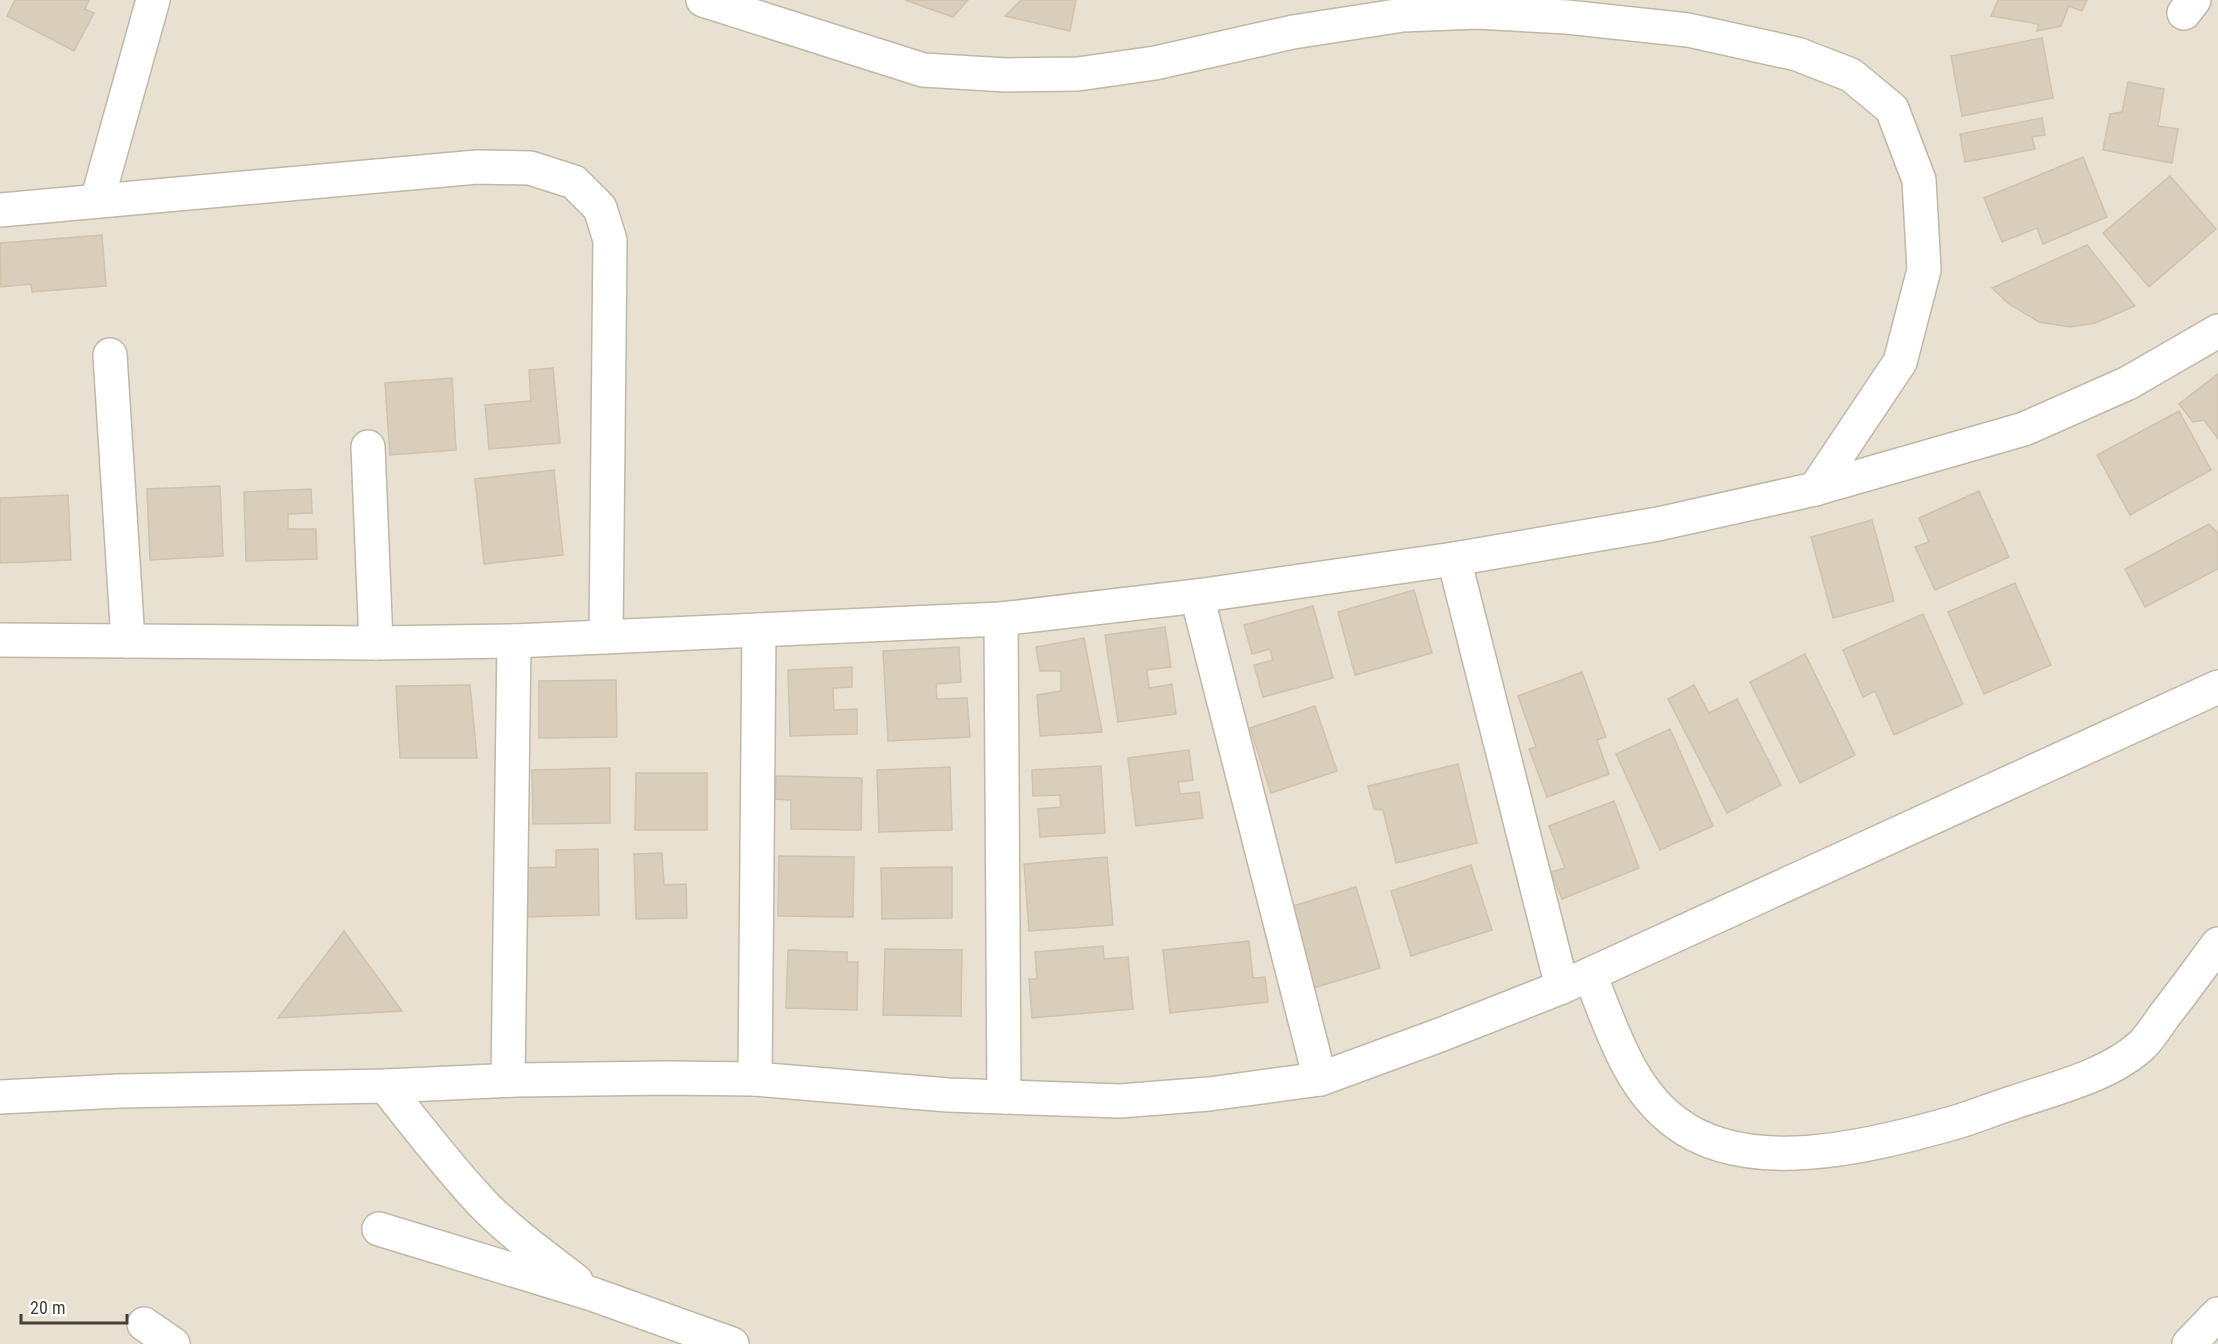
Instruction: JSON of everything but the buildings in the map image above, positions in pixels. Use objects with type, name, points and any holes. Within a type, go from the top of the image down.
[{"type":"street","points":[[97,201],[153,0]]},
{"type":"street","points":[[703,0],[923,70],[1006,75],[1078,74],[1155,63],[1293,32],[1403,15],[1477,12],[1515,7],[1567,17],[1688,30],[1797,54],[1851,75],[1892,108],[1919,180],[1924,270],[1900,362],[1815,489]]},
{"type":"street","points":[[0,210],[477,167],[530,168],[574,182],[600,208],[610,240],[606,637]]},
{"type":"street","points":[[0,640],[376,643],[514,641],[1001,619],[1197,596],[1454,559],[1658,524],[1815,489],[2024,429],[2128,383],[2218,331]]},
{"type":"street","points":[[110,355],[128,641]]},
{"type":"street","points":[[368,447],[376,643]]},
{"type":"street","points":[[1454,559],[1576,981],[1626,1064],[1654,1103],[1674,1122],[1698,1137],[1728,1147],[1767,1153],[1814,1151],[1868,1143],[1948,1125],[2101,1073],[2142,1045],[2218,944]]},
{"type":"street","points":[[1197,596],[1320,1079]]},
{"type":"street","points":[[1001,619],[1004,1097]]},
{"type":"street","points":[[755,1079],[759,630]]},
{"type":"street","points":[[508,1080],[514,641]]},
{"type":"street","points":[[0,1097],[119,1091],[385,1086],[508,1080],[755,1079],[948,1095],[1120,1101],[1209,1094],[1320,1079],[1440,1035],[1576,981],[2218,687]]},
{"type":"street","points":[[385,1086],[484,1205],[592,1294]]},
{"type":"street","points":[[379,1229],[592,1294],[732,1344]]},
{"type":"street","points":[[2189,1344],[2218,1314]]},
{"type":"street","points":[[144,1324],[172,1344]]},
{"type":"shaded area","points":[[0,0],[2218,0],[2218,1344],[0,1344]]}]
